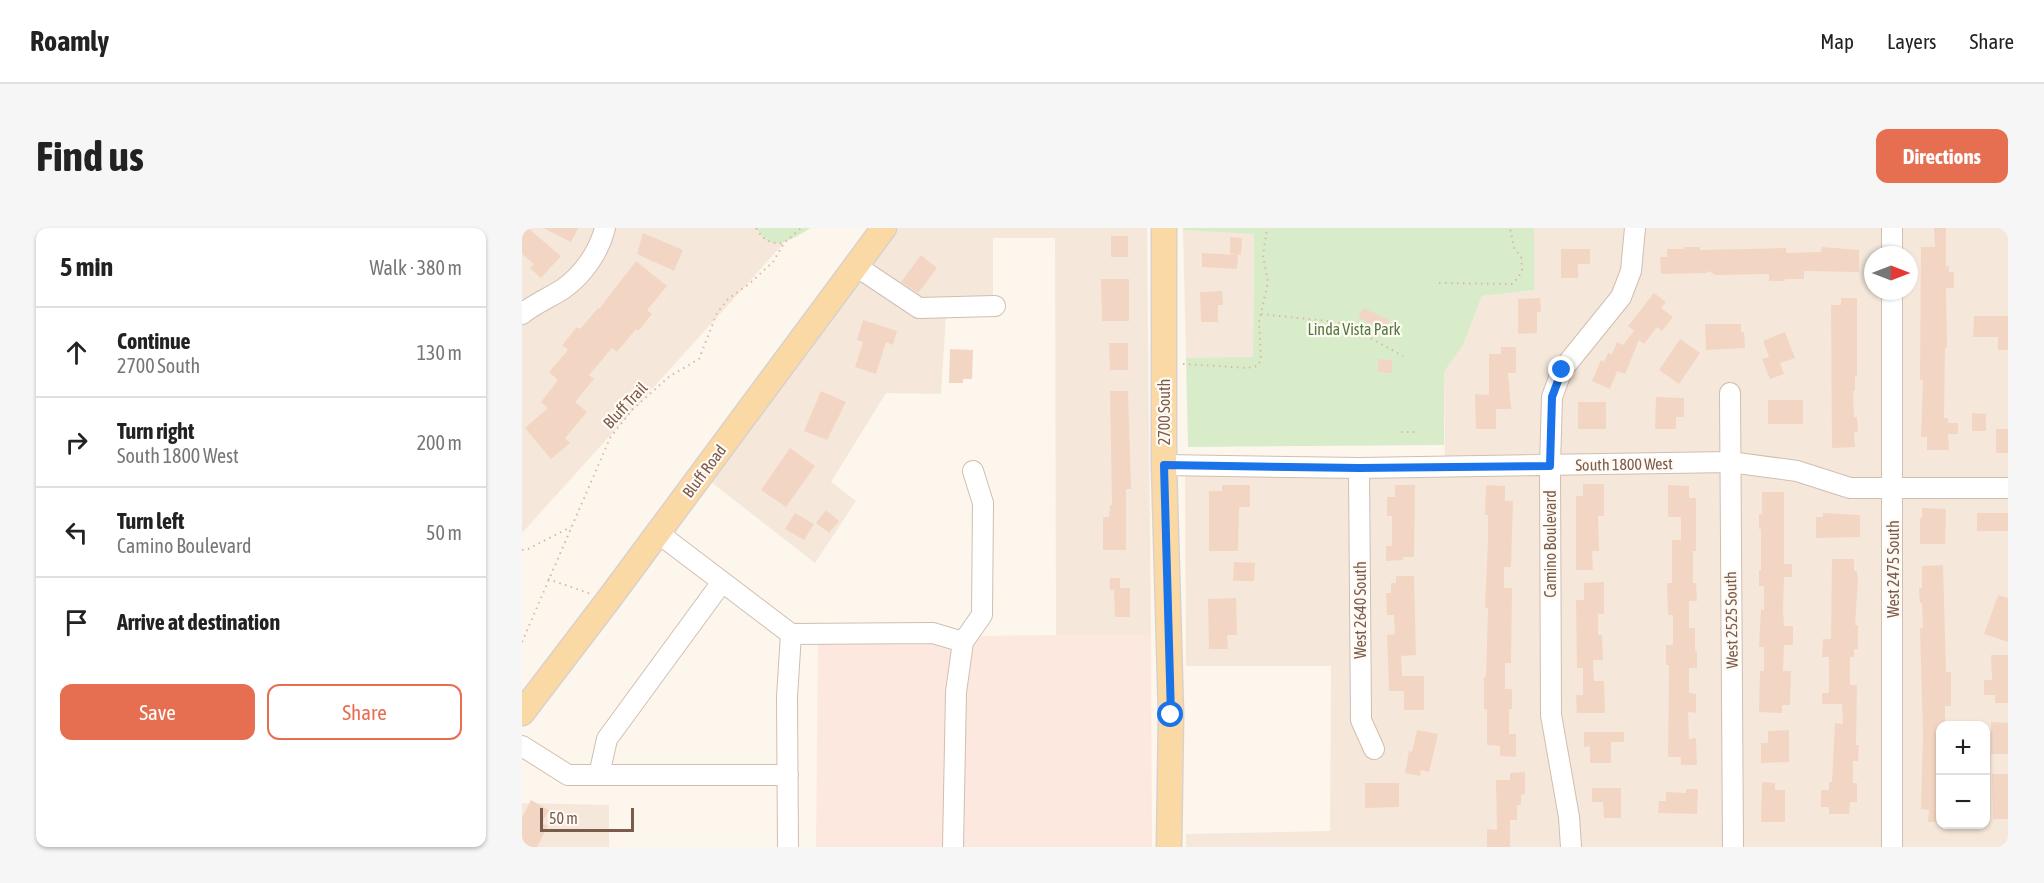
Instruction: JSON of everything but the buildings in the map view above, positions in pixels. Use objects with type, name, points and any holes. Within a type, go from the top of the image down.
[{"type":"main road","name":"Bluff Road","points":[[522,713],[884,228]]},
{"type":"main road","name":"2700 South","points":[[1164,228],[1164,465],[1171,715],[1169,847]]},
{"type":"street","points":[[522,314],[564,289],[581,274],[601,242],[605,228]]},
{"type":"street","name":"Camino Boulevard","points":[[1571,847],[1569,817],[1551,715],[1552,397],[1562,370],[1622,297],[1631,271],[1635,228]]},
{"type":"street","points":[[1892,228],[1892,246]]},
{"type":"street","points":[[856,266],[919,308],[995,306]]},
{"type":"street","name":"West 2475 South","points":[[1892,300],[1892,847]]},
{"type":"street","name":"West 2525 South","points":[[1730,393],[1733,847]]},
{"type":"street","name":"South 1800 West","points":[[1164,465],[1359,468],[1730,462],[1797,471],[1850,488],[2008,488]]},
{"type":"street","name":"West 2640 South","points":[[1359,468],[1361,720],[1374,749]]},
{"type":"street","points":[[953,847],[956,692],[963,642],[982,615],[983,503],[973,471]]},
{"type":"street","points":[[658,533],[790,633],[933,633],[963,642]]},
{"type":"street","points":[[599,775],[607,739],[722,582]]},
{"type":"street","points":[[789,847],[790,633]]},
{"type":"street","points":[[522,746],[568,775],[788,775]]},
{"type":"path","points":[[756,228],[766,240],[784,243]]},
{"type":"path","name":"Bluff Trail","points":[[522,642],[610,438],[632,410],[670,376],[699,359],[717,313],[728,299],[773,262],[784,243],[801,228]]},
{"type":"path","points":[[1183,364],[1247,368],[1257,366],[1262,360],[1259,322],[1268,282],[1263,256],[1267,228]]},
{"type":"path","points":[[1439,283],[1512,284],[1522,270],[1521,257],[1514,248],[1510,228]]},
{"type":"path","points":[[1261,314],[1337,322],[1403,356]]},
{"type":"path","points":[[1401,432],[1418,432]]},
{"type":"path","points":[[522,550],[571,527]]},
{"type":"path","points":[[548,579],[609,599]]},
{"type":"shaded area","points":[[522,228],[756,228],[760,235],[774,243],[784,243],[522,533]]},
{"type":"shaded area","points":[[898,228],[1147,228],[1151,635],[1056,635],[1055,238],[993,238],[993,316],[946,316],[941,394],[886,393],[831,482],[856,501],[815,563],[711,482]]},
{"type":"shaded area","points":[[1534,228],[2008,228],[2008,847],[1186,847],[1186,834],[1330,831],[1331,666],[1186,666],[1185,475],[1445,476],[1444,372],[1463,345],[1482,296],[1534,290]]},
{"type":"shaded area","points":[[1183,230],[1254,233],[1253,358],[1186,358]]},
{"type":"shaded area","points":[[1151,635],[1152,847],[816,847],[818,638]]},
{"type":"shaded area","points":[[522,803],[609,805],[609,847],[522,847]]},
{"type":"green space","points":[[756,228],[811,228],[782,243],[775,243],[768,241]]},
{"type":"green space","name":"Linda Vista Park","points":[[1183,228],[1534,228],[1534,290],[1482,296],[1463,345],[1444,372],[1444,445],[1188,447],[1186,358],[1253,357],[1254,234],[1183,230]]},
{"type":"route","points":[[1171,715],[1164,465],[1359,468],[1550,466],[1552,397],[1562,370]]}]
